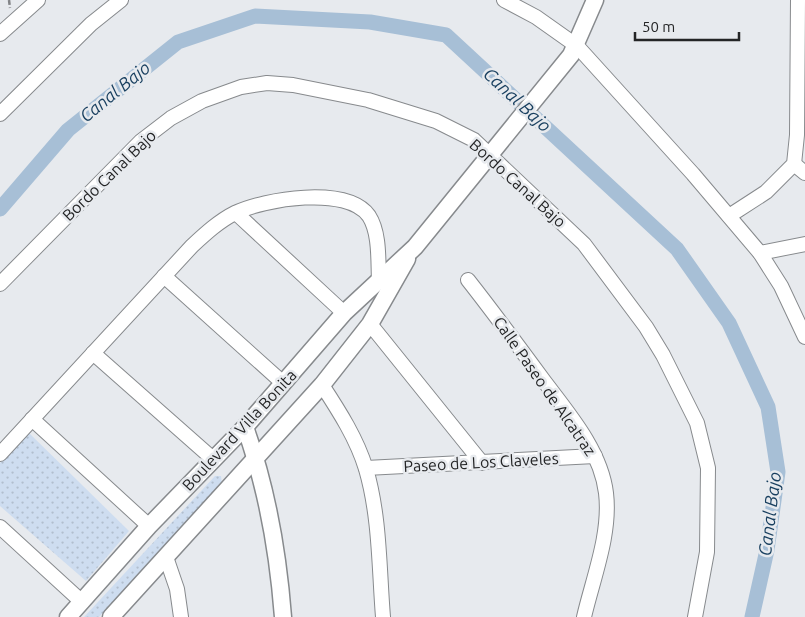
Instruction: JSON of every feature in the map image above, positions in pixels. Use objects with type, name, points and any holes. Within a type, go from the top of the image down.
[{"type":"street","points":[[0,34],[38,0]]},
{"type":"street","points":[[0,114],[85,30],[121,0]]},
{"type":"street","points":[[504,0],[536,16],[574,50],[730,216],[760,254],[781,286],[805,337]]},
{"type":"street","name":"Boulevard Villa Bonita","points":[[68,617],[150,526],[245,427],[344,313],[414,247],[494,151],[574,50],[595,0]]},
{"type":"street","points":[[730,216],[799,168],[797,135],[798,0]]},
{"type":"street","name":"Bordo Canal Bajo","points":[[0,284],[141,141],[171,118],[202,101],[241,87],[268,83],[293,85],[368,100],[436,121],[494,151],[584,244],[646,327],[663,355],[697,423],[708,468],[707,552],[695,617]]},
{"type":"street","points":[[0,454],[205,234],[236,213],[264,203],[300,198],[341,200],[361,209],[369,216],[374,225],[379,280]]},
{"type":"street","points":[[236,213],[344,313]]},
{"type":"street","points":[[760,254],[805,244]]},
{"type":"street","name":"Boulevard Villa Bonita","points":[[111,617],[322,384],[370,324],[414,247]]},
{"type":"street","points":[[164,276],[282,383]]},
{"type":"street","name":"Calle Paseo de Alcatraz","points":[[468,280],[565,410],[596,456],[603,476],[606,513],[601,549],[584,617]]},
{"type":"street","points":[[370,324],[482,463]]},
{"type":"street","points":[[93,353],[213,459]]},
{"type":"street","points":[[322,384],[346,423],[366,468],[374,505],[383,617]]},
{"type":"street","points":[[32,419],[150,526]]},
{"type":"street","points":[[245,427],[256,459],[279,570],[283,617]]},
{"type":"street","name":"Paseo de Los Claveles","points":[[366,468],[596,456]]},
{"type":"street","points":[[0,527],[82,602]]},
{"type":"street","points":[[166,557],[177,589],[182,617]]},
{"type":"shaded area","points":[[28,432],[129,531],[86,581],[0,506],[0,463]]},
{"type":"shaded area","points":[[215,476],[221,476],[222,485],[99,617],[84,617]]},
{"type":"waterway","name":"Canal Bajo","points":[[0,209],[68,130],[178,42],[255,16],[370,22],[446,35],[677,249],[729,323],[768,407],[778,472],[767,550],[752,617]]}]
